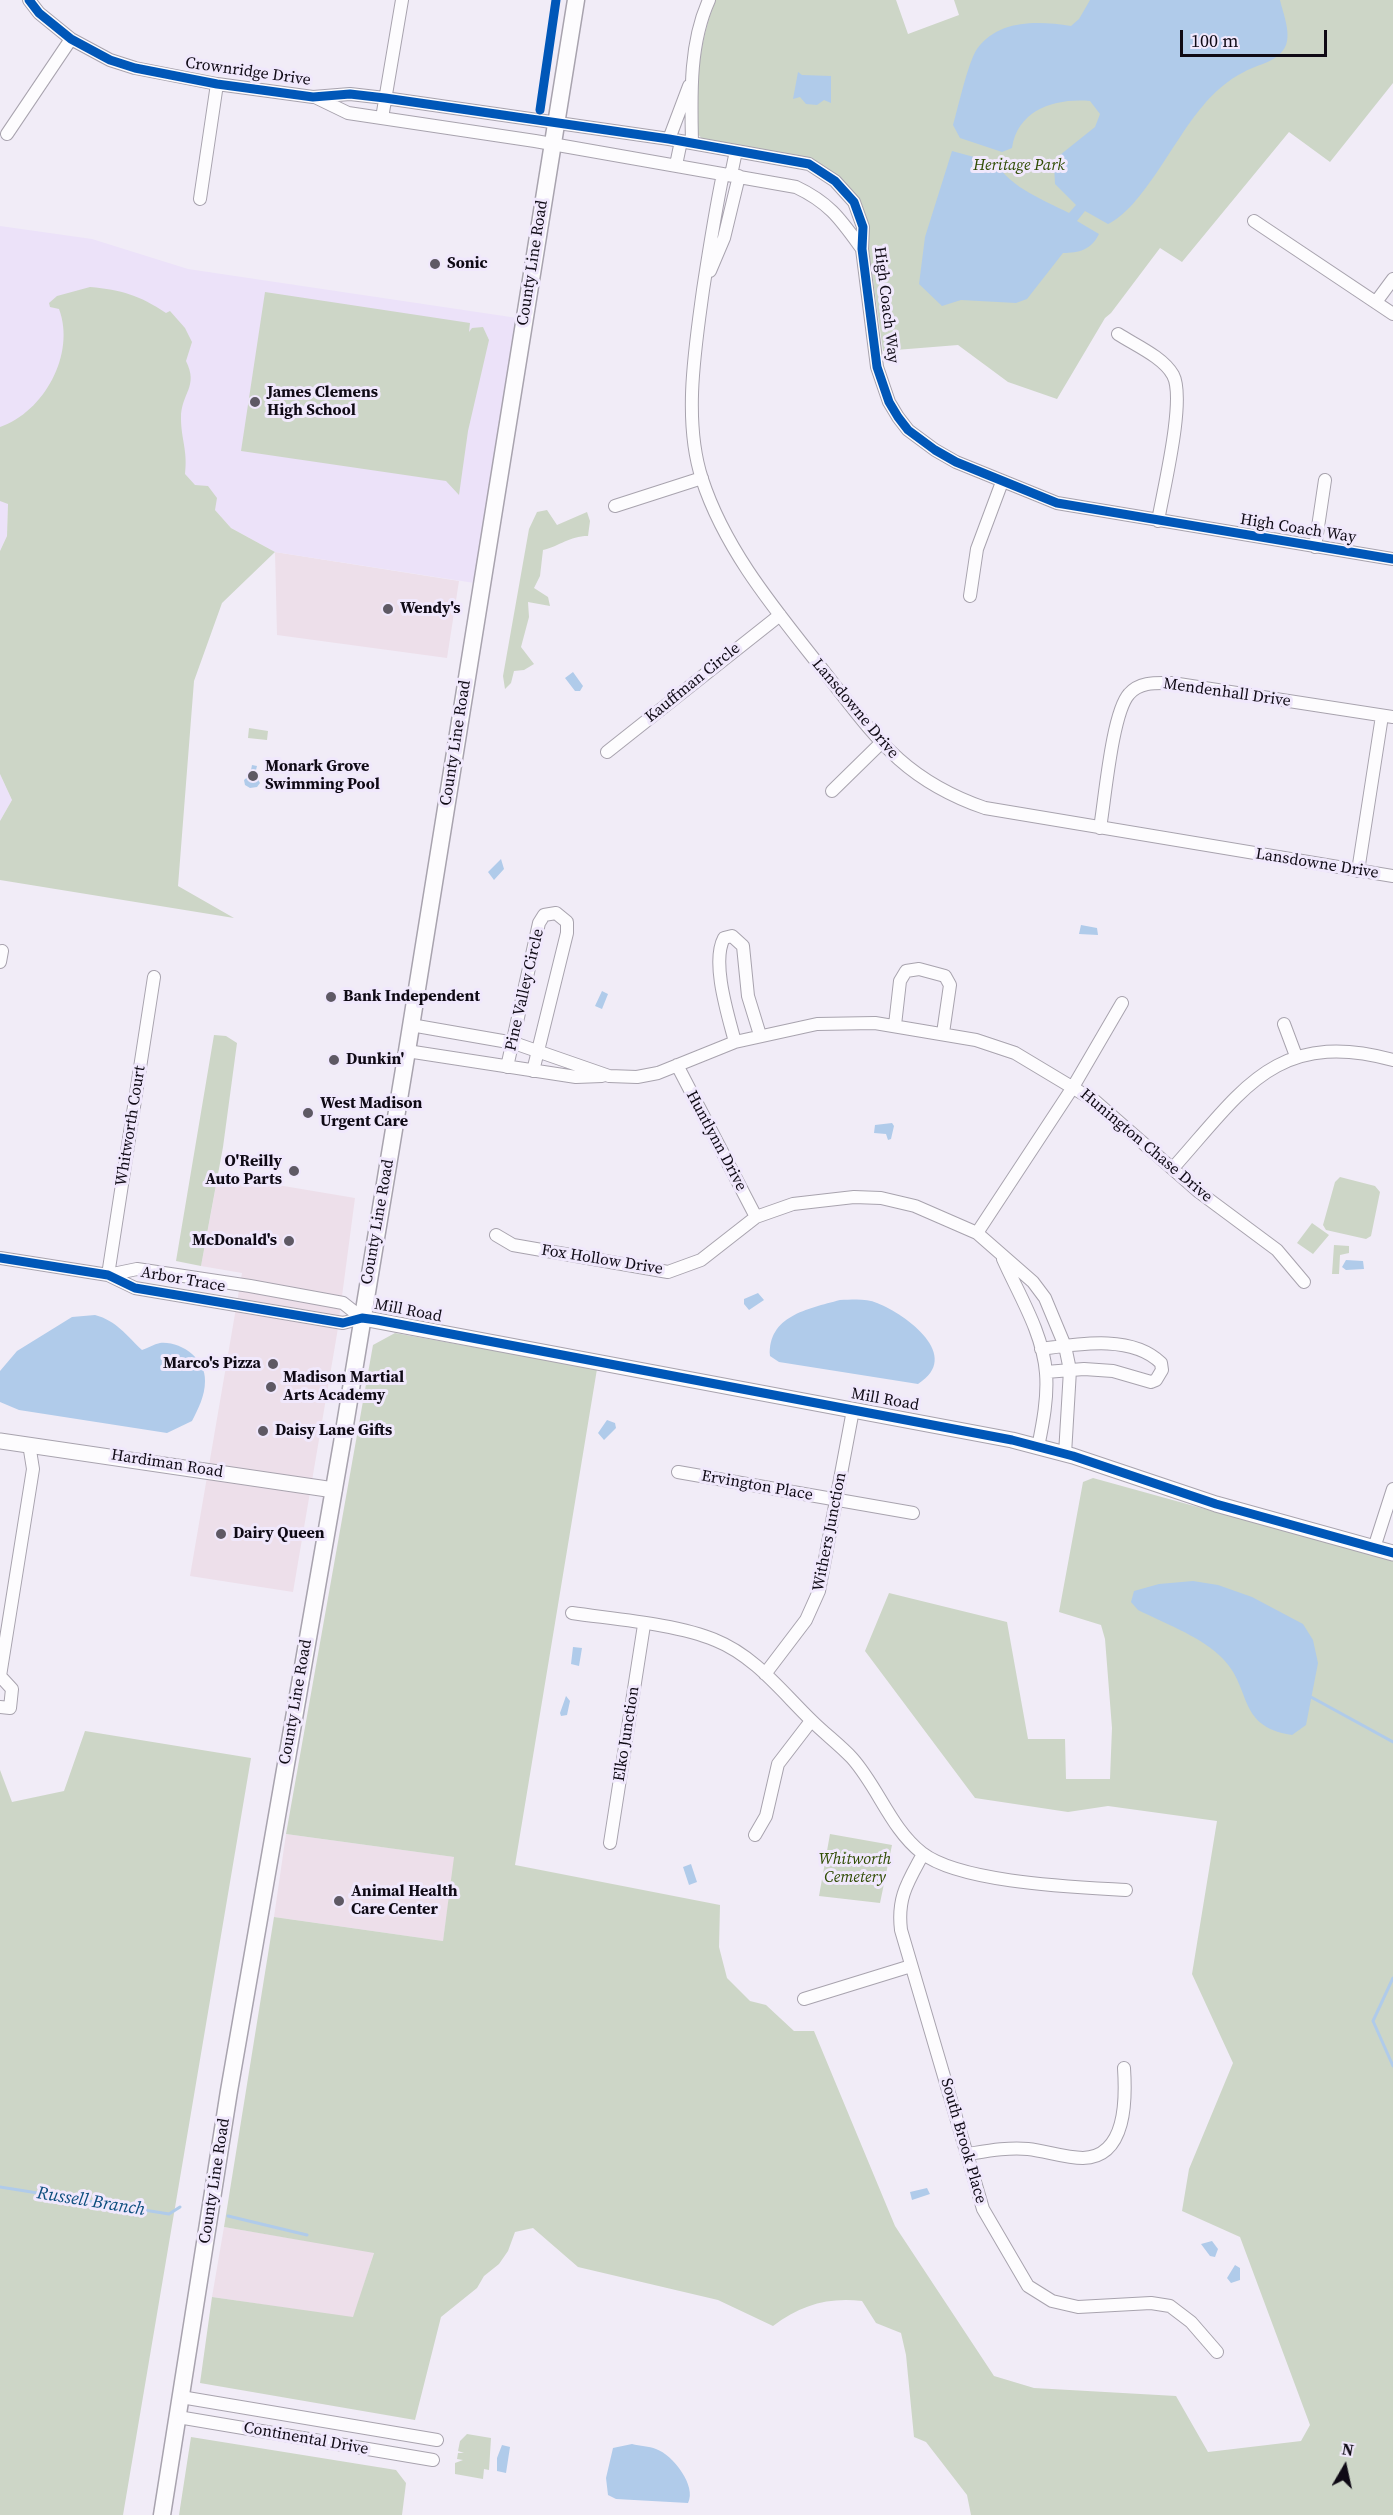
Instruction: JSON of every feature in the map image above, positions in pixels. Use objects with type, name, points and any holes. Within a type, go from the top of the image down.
[{"type":"main road","name":"County Line Road","points":[[162,2515],[231,2082],[334,1490],[407,1051],[576,0]]},
{"type":"street","name":"Crownridge Drive","points":[[29,0],[39,13],[71,39],[110,60],[135,68],[217,84],[314,97],[350,94],[556,124]]},
{"type":"street","points":[[382,118],[402,0]]},
{"type":"street","points":[[676,165],[701,22],[710,0]]},
{"type":"street","points":[[8,134],[71,39]]},
{"type":"street","points":[[680,141],[691,79]]},
{"type":"street","points":[[200,199],[217,84]]},
{"type":"street","name":"Crownridge Drive","points":[[314,97],[348,113],[553,145]]},
{"type":"street","name":"High Coach Way","points":[[556,124],[680,141],[809,164],[835,181],[854,202],[863,227],[862,249],[877,367],[889,402],[908,430],[935,450],[1002,482],[1057,503],[1393,559]]},
{"type":"street","name":"High Coach Way","points":[[553,145],[796,187],[821,200],[836,212],[862,249]]},
{"type":"street","name":"Lansdowne Drive","points":[[736,151],[731,175],[710,234],[693,363],[694,430],[702,478],[728,537],[752,576],[880,744],[906,768],[959,799],[1014,815],[1393,876]]},
{"type":"street","points":[[821,200],[835,181]]},
{"type":"street","points":[[1254,222],[1393,314]]},
{"type":"street","points":[[1376,302],[1393,279]]},
{"type":"street","points":[[1118,334],[1157,359],[1173,375],[1179,399],[1158,521]]},
{"type":"street","points":[[615,506],[702,478]]},
{"type":"street","points":[[1315,547],[1326,480]]},
{"type":"street","points":[[970,596],[977,549],[1002,482]]},
{"type":"street","name":"Kauffman Circle","points":[[607,752],[780,615]]},
{"type":"street","name":"Mendenhall Drive","points":[[1100,828],[1118,717],[1129,693],[1149,683],[1172,683],[1388,717]]},
{"type":"street","points":[[1358,871],[1388,717]]},
{"type":"street","points":[[832,791],[880,744]]},
{"type":"street","name":"Pine Valley Circle","points":[[507,1066],[539,923],[544,915],[556,913],[567,922],[567,933],[533,1071]]},
{"type":"street","points":[[735,1042],[723,994],[720,945],[724,938],[732,936],[743,946],[748,996],[760,1035]]},
{"type":"street","points":[[895,1025],[900,981],[906,970],[919,969],[945,976],[950,985],[943,1032]]},
{"type":"street","name":"Whitworth Court","points":[[108,1275],[154,977]]},
{"type":"street","points":[[977,1233],[1073,1087],[1122,1004]]},
{"type":"street","name":"Hunington Chase Drive","points":[[411,1025],[513,1043],[537,1049],[609,1076],[637,1077],[658,1073],[735,1042],[817,1024],[895,1025],[943,1032],[976,1040],[1015,1053],[1073,1087],[1125,1125],[1199,1192],[1276,1250],[1304,1282]]},
{"type":"street","points":[[1284,1024],[1296,1056]]},
{"type":"street","points":[[407,1051],[576,1077],[609,1076]]},
{"type":"street","points":[[1173,1168],[1256,1077],[1275,1064],[1296,1056],[1318,1052],[1340,1052],[1393,1060]]},
{"type":"street","name":"Huntlynn Drive","points":[[677,1065],[756,1217]]},
{"type":"street","name":"Fox Hollow Drive","points":[[496,1235],[513,1245],[668,1272],[701,1260],[756,1217],[793,1204],[854,1197],[881,1198],[915,1206],[977,1233],[1033,1282],[1045,1298],[1065,1346],[1070,1370],[1065,1454]]},
{"type":"street","name":"Fox Hollow Drive","points":[[1001,1256],[1041,1350],[1046,1372],[1046,1397],[1038,1447]]},
{"type":"street","name":"Arbor Trace","points":[[0,1258],[108,1275],[135,1287],[343,1323],[362,1318]]},
{"type":"street","name":"Arbor Trace","points":[[108,1275],[137,1269],[250,1286],[343,1304],[362,1318]]},
{"type":"street","name":"Mill Road","points":[[362,1318],[940,1425],[1038,1447],[1216,1504],[1393,1553]]},
{"type":"street","points":[[1041,1350],[1098,1343],[1127,1347],[1156,1358],[1161,1363],[1162,1370],[1156,1380],[1151,1382],[1113,1371],[1046,1372]]},
{"type":"street","name":"Withers Junction","points":[[765,1674],[799,1631],[815,1600],[823,1577],[853,1410]]},
{"type":"street","name":"Hardiman Road","points":[[0,1441],[47,1446],[334,1490]]},
{"type":"street","points":[[0,1707],[10,1708],[12,1689],[0,1676],[33,1469],[29,1444]]},
{"type":"street","points":[[33,1469],[47,1446]]},
{"type":"street","name":"Ervington Place","points":[[678,1472],[913,1513]]},
{"type":"street","points":[[1374,1548],[1393,1489]]},
{"type":"street","points":[[572,1612],[644,1624],[715,1640],[742,1654],[853,1759],[902,1833],[923,1854],[952,1868],[984,1875],[1044,1885],[1126,1890]]},
{"type":"street","name":"Elko Junction","points":[[610,1843],[644,1624]]},
{"type":"street","points":[[755,1835],[766,1816],[778,1764],[811,1720]]},
{"type":"street","name":"South Brook Place","points":[[923,1854],[902,1893],[899,1912],[911,1966],[983,2209],[1028,2286],[1052,2301],[1078,2307],[1151,2303],[1170,2306],[1191,2322],[1217,2352]]},
{"type":"street","points":[[804,1998],[911,1966]]},
{"type":"street","points":[[968,2154],[1024,2149],[1084,2158],[1098,2154],[1116,2136],[1122,2123],[1124,2068]]},
{"type":"street","name":"Continental Drive","points":[[181,2397],[436,2440]]},
{"type":"street","name":"Continental Drive","points":[[178,2417],[434,2460]]},
{"type":"shaded area","name":"James Clemens High School","points":[[0,226],[92,239],[188,269],[524,319],[481,584],[275,552],[231,528],[215,510],[8,504],[7,536],[0,551]]},
{"type":"shaded area","points":[[275,552],[459,581],[447,658],[277,635]]},
{"type":"shaded area","points":[[0,774],[12,800],[0,821]]},
{"type":"shaded area","points":[[218,1175],[355,1198],[337,1334],[293,1592],[190,1576],[242,1273],[201,1266]]},
{"type":"shaded area","points":[[286,1834],[455,1857],[443,1941],[274,1917]]},
{"type":"shaded area","points":[[224,2227],[374,2252],[354,2318],[212,2297]]},
{"type":"green space","name":"Heritage Park","points":[[716,0],[896,0],[908,34],[959,15],[954,0],[1393,0],[1393,83],[1330,162],[1289,132],[1182,262],[1160,248],[1105,318],[1057,399],[1008,382],[958,345],[883,351],[864,216],[813,160],[704,140],[697,134],[699,66],[705,32]]},
{"type":"green space","points":[[90,287],[130,294],[166,313],[170,311],[185,328],[192,342],[186,361],[190,370],[190,384],[181,418],[186,458],[185,474],[195,485],[208,486],[217,498],[215,510],[231,528],[275,552],[222,603],[194,681],[178,886],[234,918],[0,880],[0,821],[12,800],[0,774],[0,551],[7,536],[8,504],[0,501],[0,427],[30,409],[52,379],[59,362],[63,344],[63,326],[59,309],[50,307],[49,303],[57,296]]},
{"type":"green space","points":[[265,292],[470,323],[469,332],[472,328],[483,327],[489,340],[468,431],[459,495],[446,481],[241,451]]},
{"type":"green space","points":[[547,510],[557,525],[587,512],[590,521],[588,536],[575,538],[543,550],[540,576],[534,588],[548,597],[550,606],[528,602],[529,617],[521,647],[534,664],[524,670],[514,671],[511,683],[505,689],[503,676],[529,529],[537,512]]},
{"type":"green space","points":[[249,728],[268,731],[267,740],[248,738]]},
{"type":"green space","points":[[214,1035],[226,1036],[237,1043],[223,1147],[201,1266],[176,1261]]},
{"type":"green space","points":[[1340,1177],[1375,1186],[1380,1192],[1371,1236],[1366,1239],[1326,1230],[1323,1225],[1335,1182]]},
{"type":"green space","points":[[1312,1223],[1329,1235],[1313,1254],[1297,1243]]},
{"type":"green space","points":[[1334,1245],[1349,1246],[1349,1253],[1340,1255],[1339,1274],[1332,1274]]},
{"type":"green space","points":[[395,1333],[597,1369],[515,1865],[720,1905],[719,1947],[727,1978],[750,2001],[766,2005],[794,2031],[814,2031],[895,2226],[994,2376],[1034,2388],[1176,2396],[1208,2452],[1301,2441],[1310,2425],[1240,2237],[1182,2211],[1189,2169],[1233,2063],[1192,1974],[1217,1821],[1108,1806],[1068,1812],[975,1798],[865,1651],[889,1593],[1007,1622],[1028,1739],[1065,1739],[1066,1779],[1110,1779],[1112,1728],[1105,1639],[1101,1625],[1059,1612],[1083,1482],[1093,1478],[1393,1561],[1393,2515],[971,2515],[967,2495],[926,2442],[914,2437],[906,2355],[901,2333],[876,2323],[862,2301],[838,2300],[815,2304],[773,2326],[718,2300],[578,2267],[533,2228],[515,2232],[508,2251],[499,2264],[484,2276],[477,2288],[441,2317],[415,2420],[200,2383],[212,2297],[353,2317],[374,2253],[224,2227],[274,1917],[443,1941],[454,1857],[286,1834],[373,1345]]},
{"type":"green space","points":[[85,1731],[251,1758],[123,2515],[0,2515],[0,1770],[12,1802],[64,1791]]},
{"type":"green space","name":"Whitworth Cemetery","points":[[830,1834],[892,1845],[880,1903],[819,1896]]},
{"type":"green space","points":[[467,2434],[491,2438],[489,2470],[484,2469],[483,2479],[455,2474],[455,2463],[463,2460],[457,2459],[458,2453],[464,2453],[458,2451],[460,2441]]},
{"type":"green space","points":[[191,2437],[396,2470],[406,2483],[402,2515],[179,2515]]},
{"type":"water","points":[[1090,0],[1280,0],[1288,34],[1286,45],[1283,51],[1268,62],[1238,75],[1211,97],[1192,120],[1146,188],[1121,216],[1108,224],[1085,211],[1077,221],[1099,234],[1096,239],[1084,250],[1063,253],[1027,299],[1016,303],[961,300],[942,306],[919,284],[925,237],[952,151],[996,163],[1010,180],[1069,213],[1076,205],[1055,184],[1054,165],[1060,155],[1095,127],[1100,114],[1090,101],[1052,104],[1030,115],[1016,135],[1012,148],[1002,152],[960,138],[953,125],[974,55],[986,39],[1008,27],[1033,23],[1071,26],[1079,19]]},
{"type":"water","points":[[798,72],[802,75],[831,76],[831,103],[824,100],[817,105],[806,104],[800,97],[793,99]]},
{"type":"water","points":[[573,672],[583,686],[580,691],[575,691],[565,678]]},
{"type":"water","name":"Monark Grove Swimming Pool","points":[[252,765],[257,766],[255,774],[260,783],[257,787],[250,788],[245,785],[244,780],[250,775]]},
{"type":"water","points":[[501,859],[504,869],[494,880],[488,872]]},
{"type":"water","points":[[1081,925],[1097,928],[1098,935],[1079,934]]},
{"type":"water","points":[[602,991],[608,994],[602,1009],[595,1006]]},
{"type":"water","points":[[892,1123],[894,1126],[891,1139],[888,1140],[886,1134],[874,1133],[875,1125]]},
{"type":"water","points":[[1346,1260],[1363,1261],[1364,1269],[1346,1270],[1342,1267]]},
{"type":"water","points":[[758,1293],[764,1300],[749,1310],[744,1304],[744,1299]]},
{"type":"water","points":[[840,1300],[873,1301],[915,1327],[933,1349],[935,1361],[930,1373],[918,1384],[779,1362],[770,1356],[771,1342],[775,1332],[783,1323],[803,1311]]},
{"type":"water","points":[[95,1315],[115,1325],[142,1350],[168,1343],[184,1348],[197,1359],[204,1373],[205,1387],[192,1421],[167,1433],[19,1410],[0,1402],[0,1371],[17,1351],[72,1317]]},
{"type":"water","points":[[607,1420],[615,1423],[616,1428],[604,1440],[598,1433]]},
{"type":"water","points":[[1193,1581],[1218,1585],[1252,1597],[1303,1624],[1313,1640],[1318,1663],[1306,1725],[1292,1735],[1274,1730],[1261,1723],[1253,1714],[1230,1667],[1219,1655],[1191,1635],[1138,1610],[1131,1602],[1134,1591],[1159,1584]]},
{"type":"water","points":[[573,1647],[582,1648],[579,1666],[571,1664]]},
{"type":"water","points":[[566,1696],[570,1701],[567,1715],[561,1716],[560,1713]]},
{"type":"water","points":[[691,1864],[697,1882],[689,1885],[683,1867]]},
{"type":"water","points":[[927,2188],[930,2194],[912,2200],[910,2192]]},
{"type":"water","points":[[1212,2241],[1218,2249],[1215,2257],[1210,2256],[1201,2244]]},
{"type":"water","points":[[1235,2265],[1240,2268],[1240,2280],[1231,2283],[1227,2278]]},
{"type":"water","points":[[632,2444],[663,2452],[676,2464],[689,2488],[688,2503],[616,2499],[608,2495],[606,2478],[613,2448]]},
{"type":"water","points":[[502,2445],[510,2447],[506,2473],[497,2471],[497,2458]]},
{"type":"waterway","points":[[1311,1697],[1393,1742]]},
{"type":"waterway","points":[[1393,1978],[1373,2021],[1393,2066]]},
{"type":"waterway","name":"Russell Branch","points":[[0,2187],[169,2214],[180,2207]]},
{"type":"waterway","name":"Russell Branch","points":[[228,2216],[307,2235]]},
{"type":"cycle path","points":[[29,0],[39,13],[71,39],[110,60],[135,68],[217,84],[313,97],[350,94],[385,98],[669,139],[809,164],[835,181],[854,202],[863,227],[862,249],[877,367],[889,402],[898,417],[908,430],[935,450],[956,462],[1057,503],[1393,559]]},
{"type":"cycle path","points":[[540,110],[556,0]]},
{"type":"cycle path","points":[[0,1258],[108,1275],[135,1288],[343,1323],[362,1318],[377,1320],[1012,1440],[1073,1456],[1216,1504],[1393,1553]]},
{"type":"place","name":"Sonic","points":[[435,264]]},
{"type":"place","name":"James Clemens High School","points":[[255,402]]},
{"type":"place","name":"Wendy's","points":[[388,609]]},
{"type":"place","name":"Monark Grove Swimming Pool","points":[[253,776]]},
{"type":"place","name":"Bank Independent","points":[[331,997]]},
{"type":"place","name":"Dunkin'","points":[[334,1060]]},
{"type":"place","name":"West Madison Urgent Care","points":[[308,1113]]},
{"type":"place","name":"O'Reilly Auto Parts","points":[[294,1171]]},
{"type":"place","name":"McDonald's","points":[[289,1241]]},
{"type":"place","name":"Marco's Pizza","points":[[273,1364]]},
{"type":"place","name":"Madison Martial Arts Academy","points":[[271,1387]]},
{"type":"place","name":"Daisy Lane Gifts","points":[[263,1431]]},
{"type":"place","name":"Dairy Queen","points":[[221,1534]]},
{"type":"place","name":"Animal Health Care Center","points":[[339,1901]]}]
